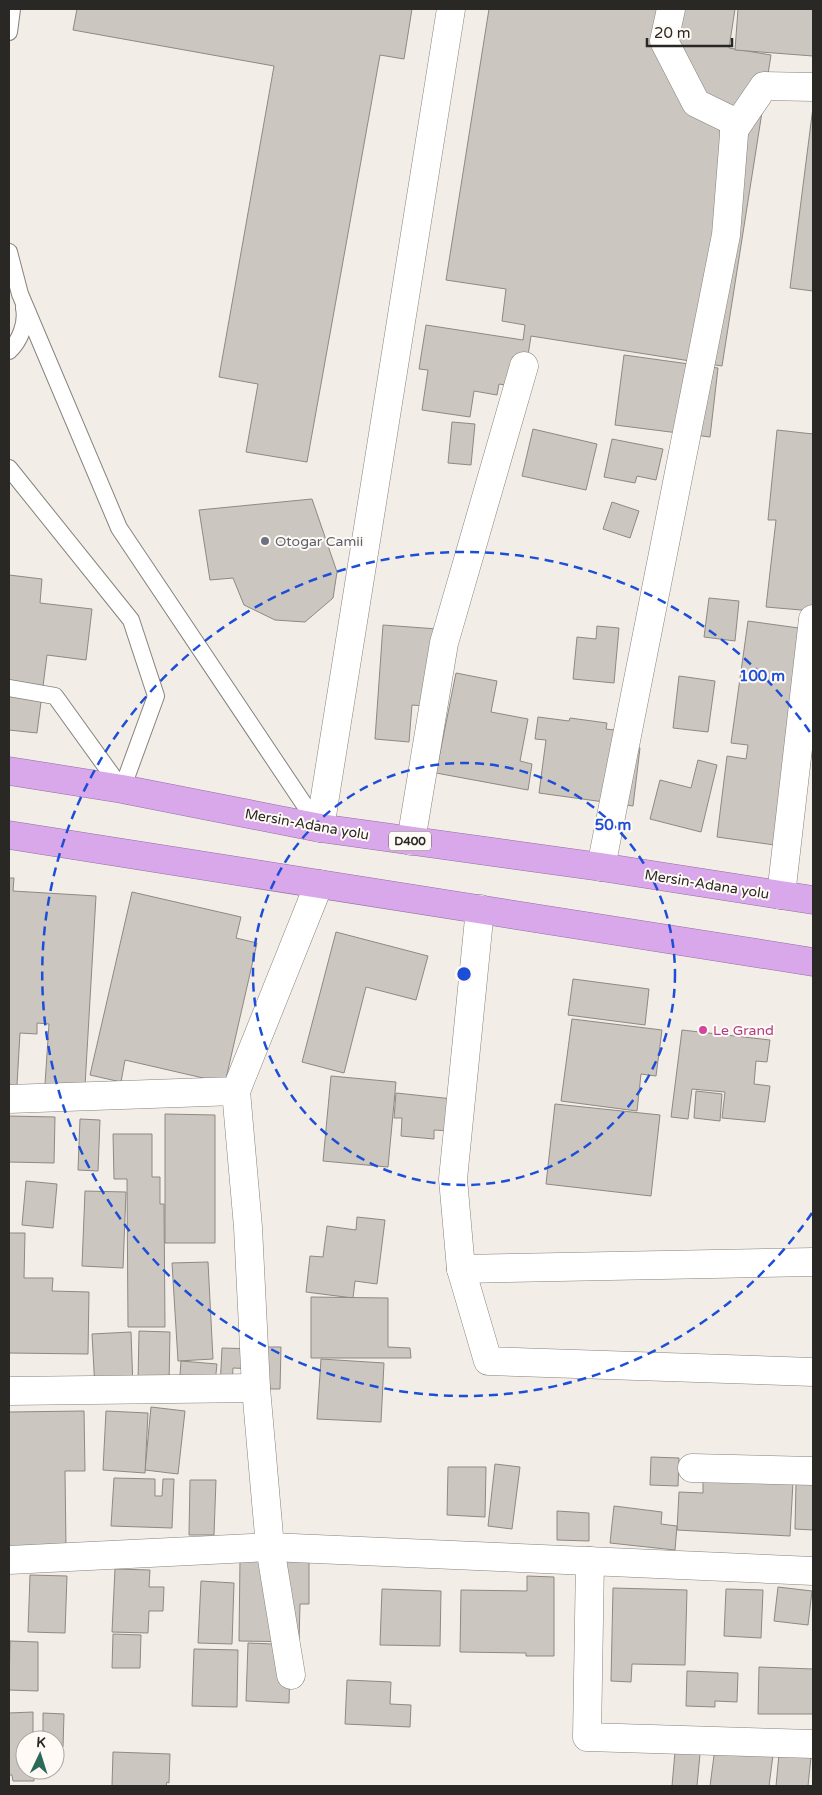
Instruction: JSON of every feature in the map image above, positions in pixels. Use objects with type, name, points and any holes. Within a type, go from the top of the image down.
[{"type":"highway","name":"Mersin-Adana yolu","points":[[9,771],[122,789],[320,828],[601,867],[813,900]]},
{"type":"highway","points":[[9,834],[813,962]]},
{"type":"street","points":[[320,828],[452,9]]},
{"type":"street","points":[[601,867],[726,235],[735,122],[696,103],[664,41],[671,9]]},
{"type":"street","points":[[734,130],[764,86],[813,87]]},
{"type":"street","points":[[411,841],[444,643],[524,366]]},
{"type":"street","points":[[781,895],[813,619]]},
{"type":"street","points":[[291,1675],[270,1547],[256,1388],[248,1227],[236,1091],[319,884]]},
{"type":"street","points":[[480,909],[453,1179],[461,1269],[488,1360],[813,1372]]},
{"type":"street","points":[[9,1100],[236,1091]]},
{"type":"street","points":[[461,1269],[813,1262]]},
{"type":"street","points":[[9,1391],[256,1388]]},
{"type":"street","points":[[692,1468],[813,1471]]},
{"type":"street","points":[[9,1560],[270,1547],[813,1571]]},
{"type":"street","points":[[590,1561],[587,1737],[813,1744]]},
{"type":"lane","points":[[9,32],[12,9]]},
{"type":"lane","points":[[9,252],[24,312],[22,330],[14,346],[9,351]]},
{"type":"lane","points":[[9,277],[20,294],[119,528],[320,828]]},
{"type":"lane","points":[[9,468],[131,620],[156,696],[122,789]]},
{"type":"lane","points":[[9,688],[54,696],[122,789]]},
{"type":"building","points":[[77,9],[412,9],[404,59],[380,55],[307,462],[246,452],[258,384],[219,377],[274,66],[73,30]]},
{"type":"building","points":[[489,9],[735,9],[729,48],[771,55],[722,366],[531,336],[523,388],[499,384],[497,395],[474,391],[470,417],[422,410],[428,370],[419,369],[426,325],[523,340],[525,325],[502,321],[506,289],[446,280]]},
{"type":"building","points":[[738,9],[813,9],[813,56],[735,50]]},
{"type":"building","points":[[813,107],[813,291],[790,288]]},
{"type":"building","points":[[624,355],[718,368],[710,437],[615,425]]},
{"type":"building","points":[[452,422],[475,424],[471,465],[448,463]]},
{"type":"building","points":[[533,429],[597,444],[586,490],[522,476]]},
{"type":"building","points":[[777,430],[813,434],[813,611],[766,607],[776,520],[768,520]]},
{"type":"building","points":[[612,439],[663,449],[656,480],[637,476],[635,483],[604,477]]},
{"type":"building","name":"Otogar Camii","points":[[312,499],[337,572],[333,598],[305,622],[275,620],[244,605],[233,578],[210,580],[199,510]]},
{"type":"building","points":[[612,502],[639,511],[630,538],[603,529]]},
{"type":"building","points":[[9,575],[42,579],[40,603],[92,609],[86,660],[47,655],[37,733],[9,730]]},
{"type":"building","points":[[709,598],[739,601],[735,641],[704,637]]},
{"type":"building","points":[[748,621],[813,630],[813,757],[802,755],[789,847],[717,837],[727,756],[746,759],[748,745],[731,743]]},
{"type":"building","points":[[383,625],[451,630],[426,706],[412,705],[409,742],[375,739]]},
{"type":"building","points":[[597,626],[619,628],[614,683],[573,679],[577,637],[596,639]]},
{"type":"building","points":[[456,673],[497,681],[491,712],[528,719],[520,761],[532,764],[528,790],[436,773]]},
{"type":"building","points":[[679,676],[715,681],[708,732],[673,728]]},
{"type":"building","points":[[538,717],[569,721],[570,718],[607,723],[606,729],[632,732],[630,747],[640,748],[633,806],[539,793],[546,740],[535,739]]},
{"type":"building","points":[[698,760],[717,765],[701,832],[650,819],[660,780],[691,788]]},
{"type":"building","points":[[9,878],[14,878],[13,891],[96,896],[85,1086],[45,1084],[49,1024],[37,1023],[37,1034],[20,1033],[17,1085],[9,1085]]},
{"type":"building","points":[[132,892],[241,917],[236,938],[257,943],[225,1083],[125,1060],[121,1082],[90,1075]]},
{"type":"building","points":[[336,932],[428,956],[416,1000],[366,987],[344,1073],[302,1062]]},
{"type":"building","points":[[573,979],[649,989],[645,1025],[568,1015]]},
{"type":"building","points":[[572,1019],[662,1030],[656,1076],[641,1074],[637,1111],[561,1101]]},
{"type":"building","points":[[682,1030],[770,1040],[767,1062],[756,1061],[754,1084],[770,1086],[765,1122],[722,1118],[725,1092],[692,1089],[688,1119],[671,1117]]},
{"type":"building","points":[[331,1076],[396,1082],[388,1167],[323,1161]]},
{"type":"building","points":[[696,1091],[722,1094],[720,1121],[694,1118]]},
{"type":"building","points":[[396,1093],[453,1099],[449,1131],[434,1130],[434,1139],[401,1136],[402,1118],[394,1118]]},
{"type":"building","points":[[555,1104],[660,1115],[651,1196],[546,1184]]},
{"type":"building","points":[[165,1114],[215,1115],[215,1243],[165,1243]]},
{"type":"building","points":[[9,1116],[55,1117],[54,1163],[9,1162]]},
{"type":"building","points":[[80,1119],[100,1120],[98,1171],[78,1170]]},
{"type":"building","points":[[113,1134],[152,1134],[152,1177],[160,1177],[160,1204],[164,1204],[165,1327],[128,1327],[127,1179],[114,1179]]},
{"type":"building","points":[[26,1181],[57,1184],[53,1228],[22,1225]]},
{"type":"building","points":[[85,1191],[126,1192],[123,1268],[82,1266]]},
{"type":"building","points":[[357,1217],[385,1220],[377,1284],[355,1281],[353,1298],[306,1292],[310,1256],[323,1257],[327,1226],[356,1230]]},
{"type":"building","points":[[9,1233],[25,1233],[24,1278],[53,1278],[52,1291],[89,1292],[88,1354],[9,1353]]},
{"type":"building","points":[[208,1262],[213,1359],[178,1361],[172,1263]]},
{"type":"building","points":[[311,1297],[388,1298],[388,1347],[410,1348],[411,1358],[311,1358]]},
{"type":"building","points":[[139,1331],[170,1332],[169,1383],[138,1383]]},
{"type":"building","points":[[131,1332],[133,1388],[95,1389],[92,1334]]},
{"type":"building","points":[[259,1347],[281,1347],[280,1389],[258,1389]]},
{"type":"building","points":[[222,1348],[257,1349],[256,1369],[233,1368],[232,1388],[220,1388]]},
{"type":"building","points":[[321,1359],[384,1363],[381,1422],[317,1419]]},
{"type":"building","points":[[181,1361],[217,1364],[214,1392],[179,1389]]},
{"type":"building","points":[[151,1407],[185,1411],[178,1474],[145,1470]]},
{"type":"building","points":[[84,1411],[85,1471],[65,1471],[66,1548],[9,1548],[9,1412]]},
{"type":"building","points":[[106,1411],[148,1413],[145,1473],[103,1470]]},
{"type":"building","points":[[651,1457],[679,1458],[678,1486],[650,1485]]},
{"type":"building","points":[[495,1464],[520,1467],[512,1529],[488,1526]]},
{"type":"building","points":[[448,1467],[486,1467],[485,1517],[447,1515]]},
{"type":"building","points":[[114,1478],[155,1479],[155,1496],[162,1496],[163,1479],[174,1479],[172,1528],[111,1526]]},
{"type":"building","points":[[703,1478],[793,1482],[790,1536],[677,1530],[679,1492],[703,1493]]},
{"type":"building","points":[[190,1480],[216,1480],[214,1535],[189,1535]]},
{"type":"building","points":[[796,1484],[813,1484],[813,1530],[795,1529]]},
{"type":"building","points":[[614,1506],[662,1512],[661,1524],[677,1526],[675,1550],[610,1543]]},
{"type":"building","points":[[557,1511],[589,1513],[589,1541],[557,1540]]},
{"type":"building","points":[[240,1559],[309,1560],[309,1604],[300,1604],[299,1642],[239,1641]]},
{"type":"building","points":[[115,1569],[150,1570],[149,1587],[164,1587],[163,1611],[149,1611],[148,1633],[112,1632]]},
{"type":"building","points":[[30,1575],[67,1576],[65,1633],[28,1632]]},
{"type":"building","points":[[527,1576],[554,1577],[554,1656],[526,1656],[526,1653],[460,1652],[461,1590],[527,1591]]},
{"type":"building","points":[[201,1581],[234,1583],[232,1644],[198,1643]]},
{"type":"building","points":[[778,1587],[812,1591],[808,1625],[774,1621]]},
{"type":"building","points":[[613,1588],[687,1590],[685,1665],[632,1664],[631,1682],[611,1681]]},
{"type":"building","points":[[382,1589],[441,1591],[440,1646],[380,1645]]},
{"type":"building","points":[[726,1589],[763,1590],[761,1638],[724,1636]]},
{"type":"building","points":[[113,1634],[141,1635],[140,1668],[112,1668]]},
{"type":"building","points":[[10,1641],[38,1642],[38,1691],[9,1690]]},
{"type":"building","points":[[248,1643],[300,1645],[290,1664],[289,1703],[246,1701]]},
{"type":"building","points":[[194,1649],[238,1650],[237,1707],[192,1706]]},
{"type":"building","points":[[759,1667],[813,1669],[813,1714],[758,1714]]},
{"type":"building","points":[[687,1671],[738,1673],[737,1702],[715,1701],[715,1707],[686,1706]]},
{"type":"building","points":[[347,1680],[391,1682],[390,1704],[411,1705],[410,1727],[345,1724]]},
{"type":"building","points":[[33,1712],[33,1730],[15,1730],[15,1780],[34,1781],[13,1781],[12,1775],[9,1775],[9,1713]]},
{"type":"building","points":[[43,1713],[64,1714],[64,1730],[43,1730]]},
{"type":"building","points":[[715,1748],[773,1755],[769,1786],[710,1786]]},
{"type":"building","points":[[113,1752],[170,1754],[169,1783],[167,1782],[166,1786],[112,1786]]},
{"type":"building","points":[[675,1752],[700,1754],[697,1786],[672,1786]]},
{"type":"building","points":[[779,1754],[811,1757],[808,1786],[776,1786]]},
{"type":"place","name":"Otogar Camii","points":[[265,541]]},
{"type":"place","name":"Le Grand","points":[[703,1030]]}]
